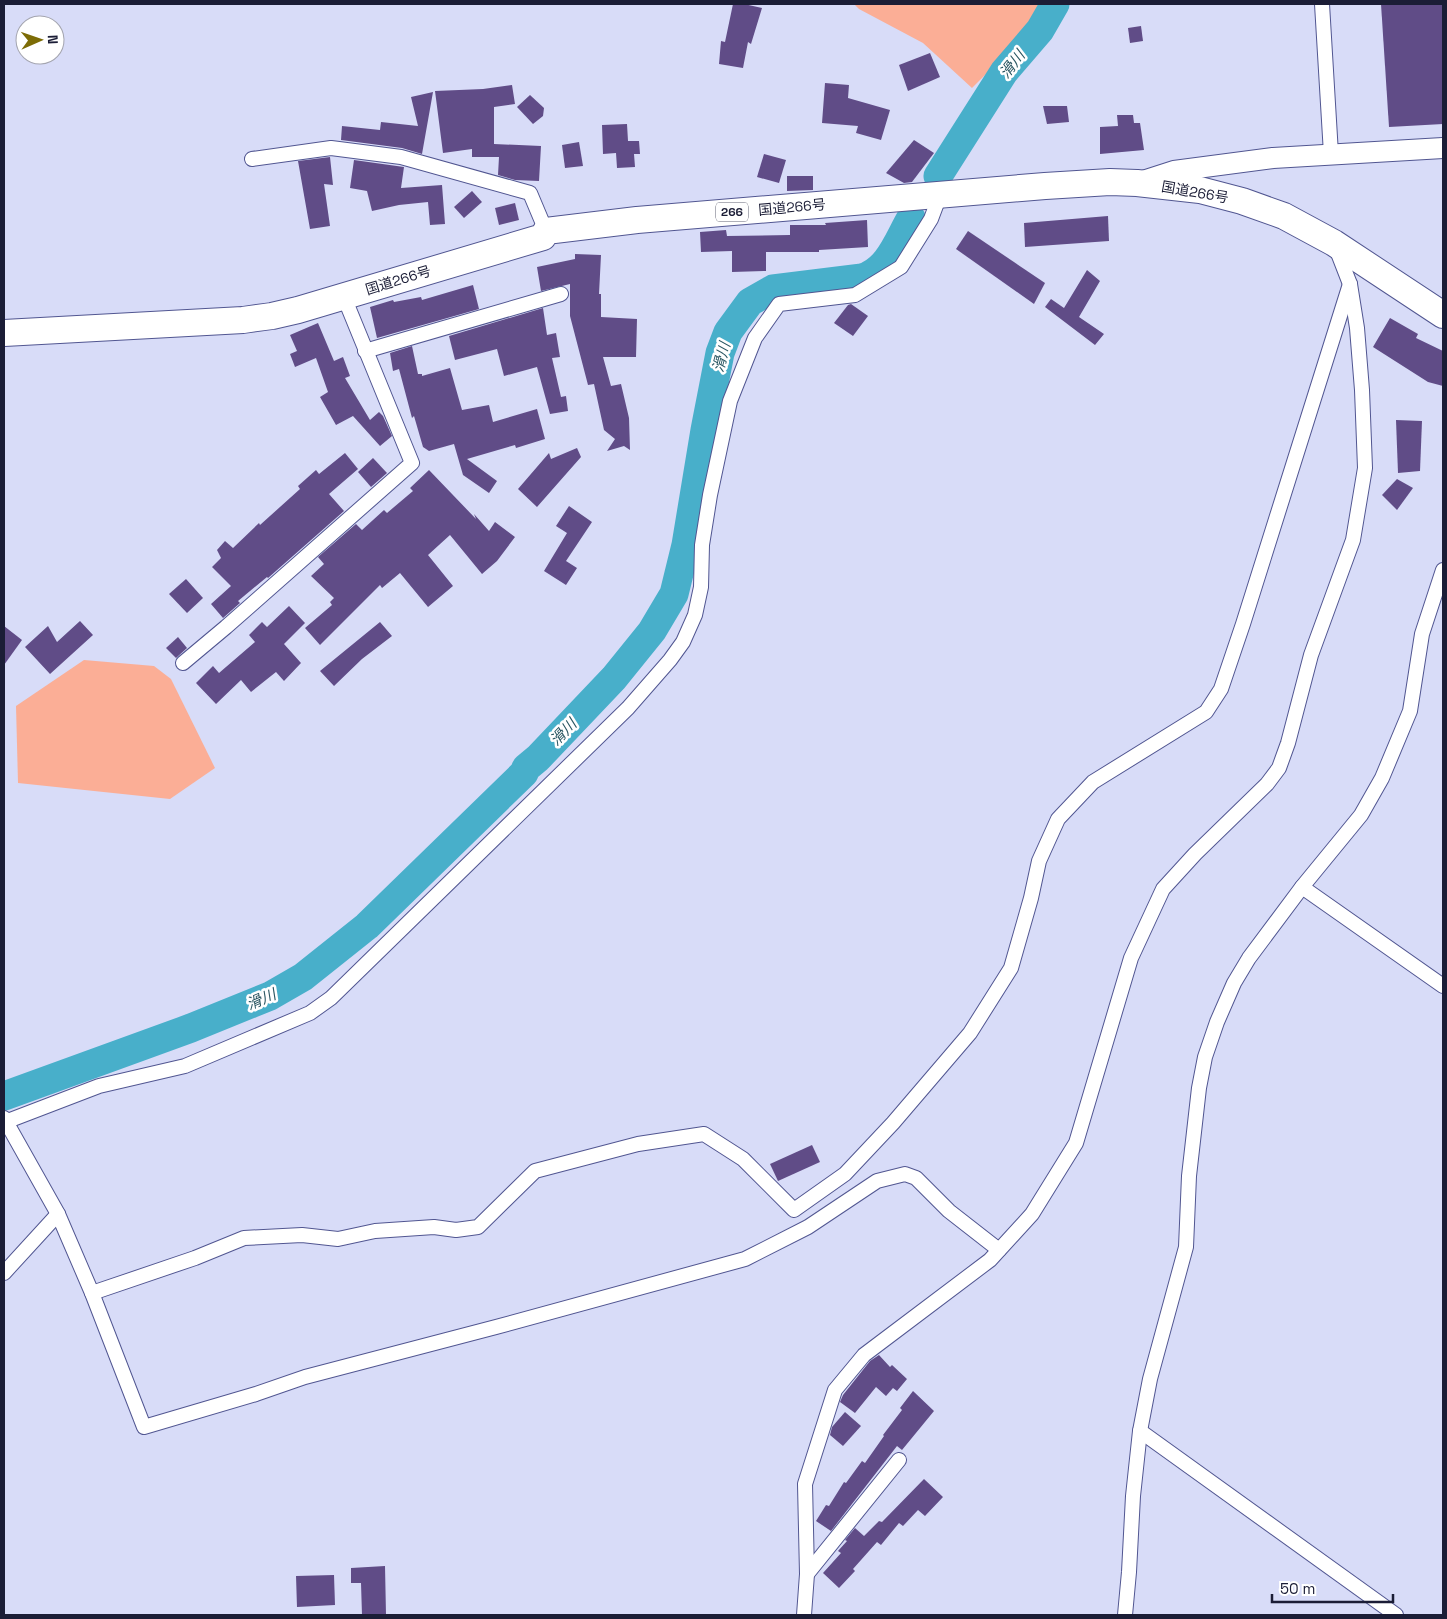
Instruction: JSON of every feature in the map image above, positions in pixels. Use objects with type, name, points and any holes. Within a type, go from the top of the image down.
[{"type":"highway","name":"国道266号","points":[[4,333],[243,320],[298,310],[543,237],[546,232],[637,220],[1110,182],[1200,190],[1242,201],[1284,216],[1334,243],[1443,315]]},
{"type":"street","points":[[1322,4],[1331,154]]},
{"type":"street","points":[[252,159],[330,148],[401,157],[530,193],[546,232]]},
{"type":"street","points":[[1137,183],[1174,171],[1273,158],[1443,148]]},
{"type":"street","points":[[940,195],[932,219],[901,267],[855,295],[779,304],[755,338],[730,401],[720,439],[702,545],[701,587],[695,615],[683,642],[670,660],[622,714],[331,998],[310,1013],[184,1066],[99,1086],[5,1120],[58,1214],[92,1293],[144,1427],[256,1394],[305,1377],[533,1318],[745,1259],[808,1227],[877,1181],[905,1174],[916,1178],[949,1211],[999,1250]]},
{"type":"street","points":[[804,1615],[807,1574],[806,1484],[835,1390],[864,1355],[990,1260],[1032,1214],[1076,1143],[1131,958],[1163,889],[1195,854],[1267,784],[1279,768],[1288,743],[1311,655],[1353,540],[1365,468],[1358,337],[1350,284],[1334,243]]},
{"type":"street","points":[[92,1293],[195,1258],[244,1238],[302,1235],[338,1239],[375,1231],[434,1227],[456,1230],[478,1226],[535,1171],[638,1144],[704,1134],[743,1159],[794,1210],[845,1174],[893,1123],[970,1032],[1011,968],[1031,898],[1039,861],[1058,820],[1093,782],[1206,712],[1220,689],[1243,624],[1350,284]]},
{"type":"street","points":[[366,351],[561,294]]},
{"type":"street","points":[[183,663],[412,464],[344,296]]},
{"type":"street","points":[[1125,1615],[1132,1496],[1140,1431],[1150,1380],[1186,1247],[1189,1176],[1199,1088],[1205,1056],[1234,983],[1249,958],[1302,887],[1361,815],[1382,778],[1410,711],[1422,634],[1443,570]]},
{"type":"street","points":[[1302,887],[1443,986]]},
{"type":"street","points":[[4,1273],[58,1214]]},
{"type":"street","points":[[1140,1431],[1396,1615]]},
{"type":"street","points":[[807,1574],[899,1460]]},
{"type":"shaded area","points":[[854,4],[1043,4],[998,62],[972,88],[923,43],[859,9]]},
{"type":"shaded area","points":[[84,660],[154,666],[171,679],[215,768],[170,799],[18,783],[16,706]]},
{"type":"building","points":[[733,4],[744,4],[762,8],[751,44],[748,42],[743,68],[719,64],[721,41],[725,42]]},
{"type":"building","points":[[1381,4],[1443,4],[1443,124],[1389,127]]},
{"type":"building","points":[[1141,26],[1143,41],[1130,43],[1128,28]]},
{"type":"building","points":[[930,53],[940,77],[908,91],[899,65]]},
{"type":"building","points":[[825,83],[849,85],[848,98],[890,110],[881,140],[856,133],[858,126],[822,123]]},
{"type":"building","points":[[512,85],[515,104],[494,107],[494,144],[541,146],[539,181],[515,180],[498,175],[499,157],[472,157],[472,149],[443,153],[435,91],[483,89]]},
{"type":"building","points":[[433,92],[422,154],[402,148],[341,140],[342,126],[380,130],[381,122],[418,126],[411,97]]},
{"type":"building","points":[[530,95],[544,108],[543,116],[533,124],[517,107]]},
{"type":"building","points":[[1043,106],[1067,106],[1069,122],[1047,124]]},
{"type":"building","points":[[1117,115],[1133,115],[1134,123],[1140,123],[1144,150],[1100,154],[1100,127],[1118,126]]},
{"type":"building","points":[[627,124],[628,141],[639,141],[640,154],[634,154],[635,167],[617,168],[616,153],[603,154],[602,125]]},
{"type":"building","points":[[914,140],[934,153],[912,182],[904,183],[886,173]]},
{"type":"building","points":[[579,142],[583,166],[565,168],[562,145]]},
{"type":"building","points":[[764,154],[786,160],[779,183],[757,177]]},
{"type":"building","points":[[330,157],[333,185],[324,184],[330,226],[310,229],[298,161]]},
{"type":"building","points":[[354,160],[404,167],[401,188],[442,185],[445,224],[430,225],[428,202],[399,205],[372,211],[367,191],[350,188]]},
{"type":"building","points":[[787,176],[813,176],[813,190],[787,191]]},
{"type":"building","points":[[472,191],[482,202],[464,218],[454,207]]},
{"type":"building","points":[[515,203],[519,220],[499,225],[495,208]]},
{"type":"building","points":[[1108,216],[1109,241],[1025,247],[1024,223]]},
{"type":"building","points":[[867,220],[868,247],[819,250],[819,252],[766,252],[766,271],[732,272],[732,251],[701,252],[700,232],[726,230],[727,236],[790,235],[790,225],[826,225],[825,223]]},
{"type":"building","points":[[968,231],[1045,283],[1034,304],[956,249]]},
{"type":"building","points":[[575,254],[601,255],[599,294],[601,294],[601,317],[637,319],[636,357],[603,357],[611,386],[621,384],[629,418],[630,450],[624,446],[607,451],[615,439],[604,430],[594,384],[588,385],[570,316],[570,284],[541,291],[537,267],[575,259]]},
{"type":"building","points":[[1087,270],[1100,281],[1079,317],[1104,334],[1095,345],[1045,307],[1051,299],[1064,308]]},
{"type":"building","points":[[473,285],[479,309],[377,338],[370,307],[393,300],[394,302],[421,297],[422,300]]},
{"type":"building","points":[[851,304],[868,316],[853,336],[834,323],[848,305]]},
{"type":"building","points":[[543,308],[547,335],[556,333],[560,357],[552,358],[561,397],[566,396],[568,411],[550,414],[537,367],[504,376],[497,349],[455,360],[449,336]]},
{"type":"building","points":[[1390,318],[1418,334],[1416,338],[1443,351],[1443,386],[1428,382],[1373,347]]},
{"type":"building","points":[[318,323],[334,361],[343,357],[350,376],[345,378],[370,420],[379,412],[383,416],[392,436],[380,446],[353,416],[336,425],[320,397],[328,392],[316,358],[295,367],[290,354],[297,351],[290,335]]},
{"type":"building","points":[[412,346],[418,374],[422,374],[422,376],[450,368],[462,410],[489,405],[493,422],[537,409],[545,439],[516,448],[515,445],[467,459],[497,481],[489,493],[463,475],[454,444],[429,451],[423,447],[414,416],[412,418],[399,369],[393,371],[390,353]]},
{"type":"building","points":[[1396,420],[1422,421],[1420,471],[1398,473]]},
{"type":"building","points":[[577,448],[581,457],[537,507],[518,489],[549,453],[551,459]]},
{"type":"building","points":[[345,453],[358,469],[329,494],[344,511],[268,578],[238,601],[240,603],[223,618],[211,604],[231,586],[212,567],[221,558],[217,550],[225,541],[233,548],[259,523],[260,525],[300,489],[298,486],[316,470],[319,474]]},
{"type":"building","points":[[373,458],[387,473],[371,487],[358,472]]},
{"type":"building","points":[[429,470],[489,531],[495,522],[515,537],[497,561],[482,574],[450,535],[428,555],[453,586],[428,607],[400,573],[382,588],[380,585],[320,645],[305,628],[332,605],[330,602],[334,598],[311,576],[324,564],[318,557],[356,524],[362,530],[384,510],[387,513],[413,491],[410,488]]},
{"type":"building","points":[[1397,479],[1413,488],[1397,510],[1382,495]]},
{"type":"building","points":[[569,506],[592,522],[566,561],[577,568],[566,585],[544,571],[567,533],[556,526]]},
{"type":"building","points":[[186,579],[203,598],[187,613],[169,594]]},
{"type":"building","points":[[289,606],[305,623],[284,644],[301,663],[284,681],[276,672],[251,692],[241,680],[216,704],[196,683],[213,666],[219,673],[255,642],[249,635],[262,622],[267,627]]},
{"type":"building","points":[[80,621],[93,635],[50,674],[25,647],[48,626],[57,642]]},
{"type":"building","points":[[380,622],[392,636],[362,659],[334,686],[320,671]]},
{"type":"building","points":[[4,626],[22,640],[4,665]]},
{"type":"building","points":[[178,637],[187,648],[176,658],[166,648]]},
{"type":"building","points":[[812,1145],[820,1162],[778,1181],[770,1164]]},
{"type":"building","points":[[879,1355],[890,1367],[892,1365],[907,1379],[897,1391],[893,1388],[886,1396],[876,1387],[855,1413],[840,1402],[843,1395],[870,1361]]},
{"type":"building","points":[[913,1391],[934,1411],[902,1450],[897,1446],[831,1531],[816,1521],[826,1505],[829,1506],[844,1482],[846,1483],[862,1461],[865,1463]]},
{"type":"building","points":[[845,1412],[861,1426],[843,1446],[830,1435],[832,1427]]},
{"type":"building","points":[[924,1479],[943,1497],[925,1516],[918,1510],[903,1526],[899,1523],[881,1545],[877,1542],[853,1569],[855,1571],[839,1588],[823,1573],[841,1553],[838,1551],[847,1541],[845,1540],[855,1528],[864,1536],[879,1521],[882,1522]]},
{"type":"building","points":[[385,1566],[386,1615],[362,1615],[361,1583],[351,1583],[351,1568]]},
{"type":"building","points":[[334,1575],[335,1605],[297,1607],[296,1576]]},
{"type":"waterway","name":"滑川","points":[[938,176],[1004,72],[1040,30],[1055,4]]},
{"type":"waterway","name":"滑川","points":[[4,1096],[191,1028],[270,996],[303,977],[367,926],[524,773],[526,768],[538,758],[614,678],[652,631],[674,594],[686,545],[720,353],[728,332],[750,302],[773,289],[862,278],[871,274],[892,253],[911,218]]}]
